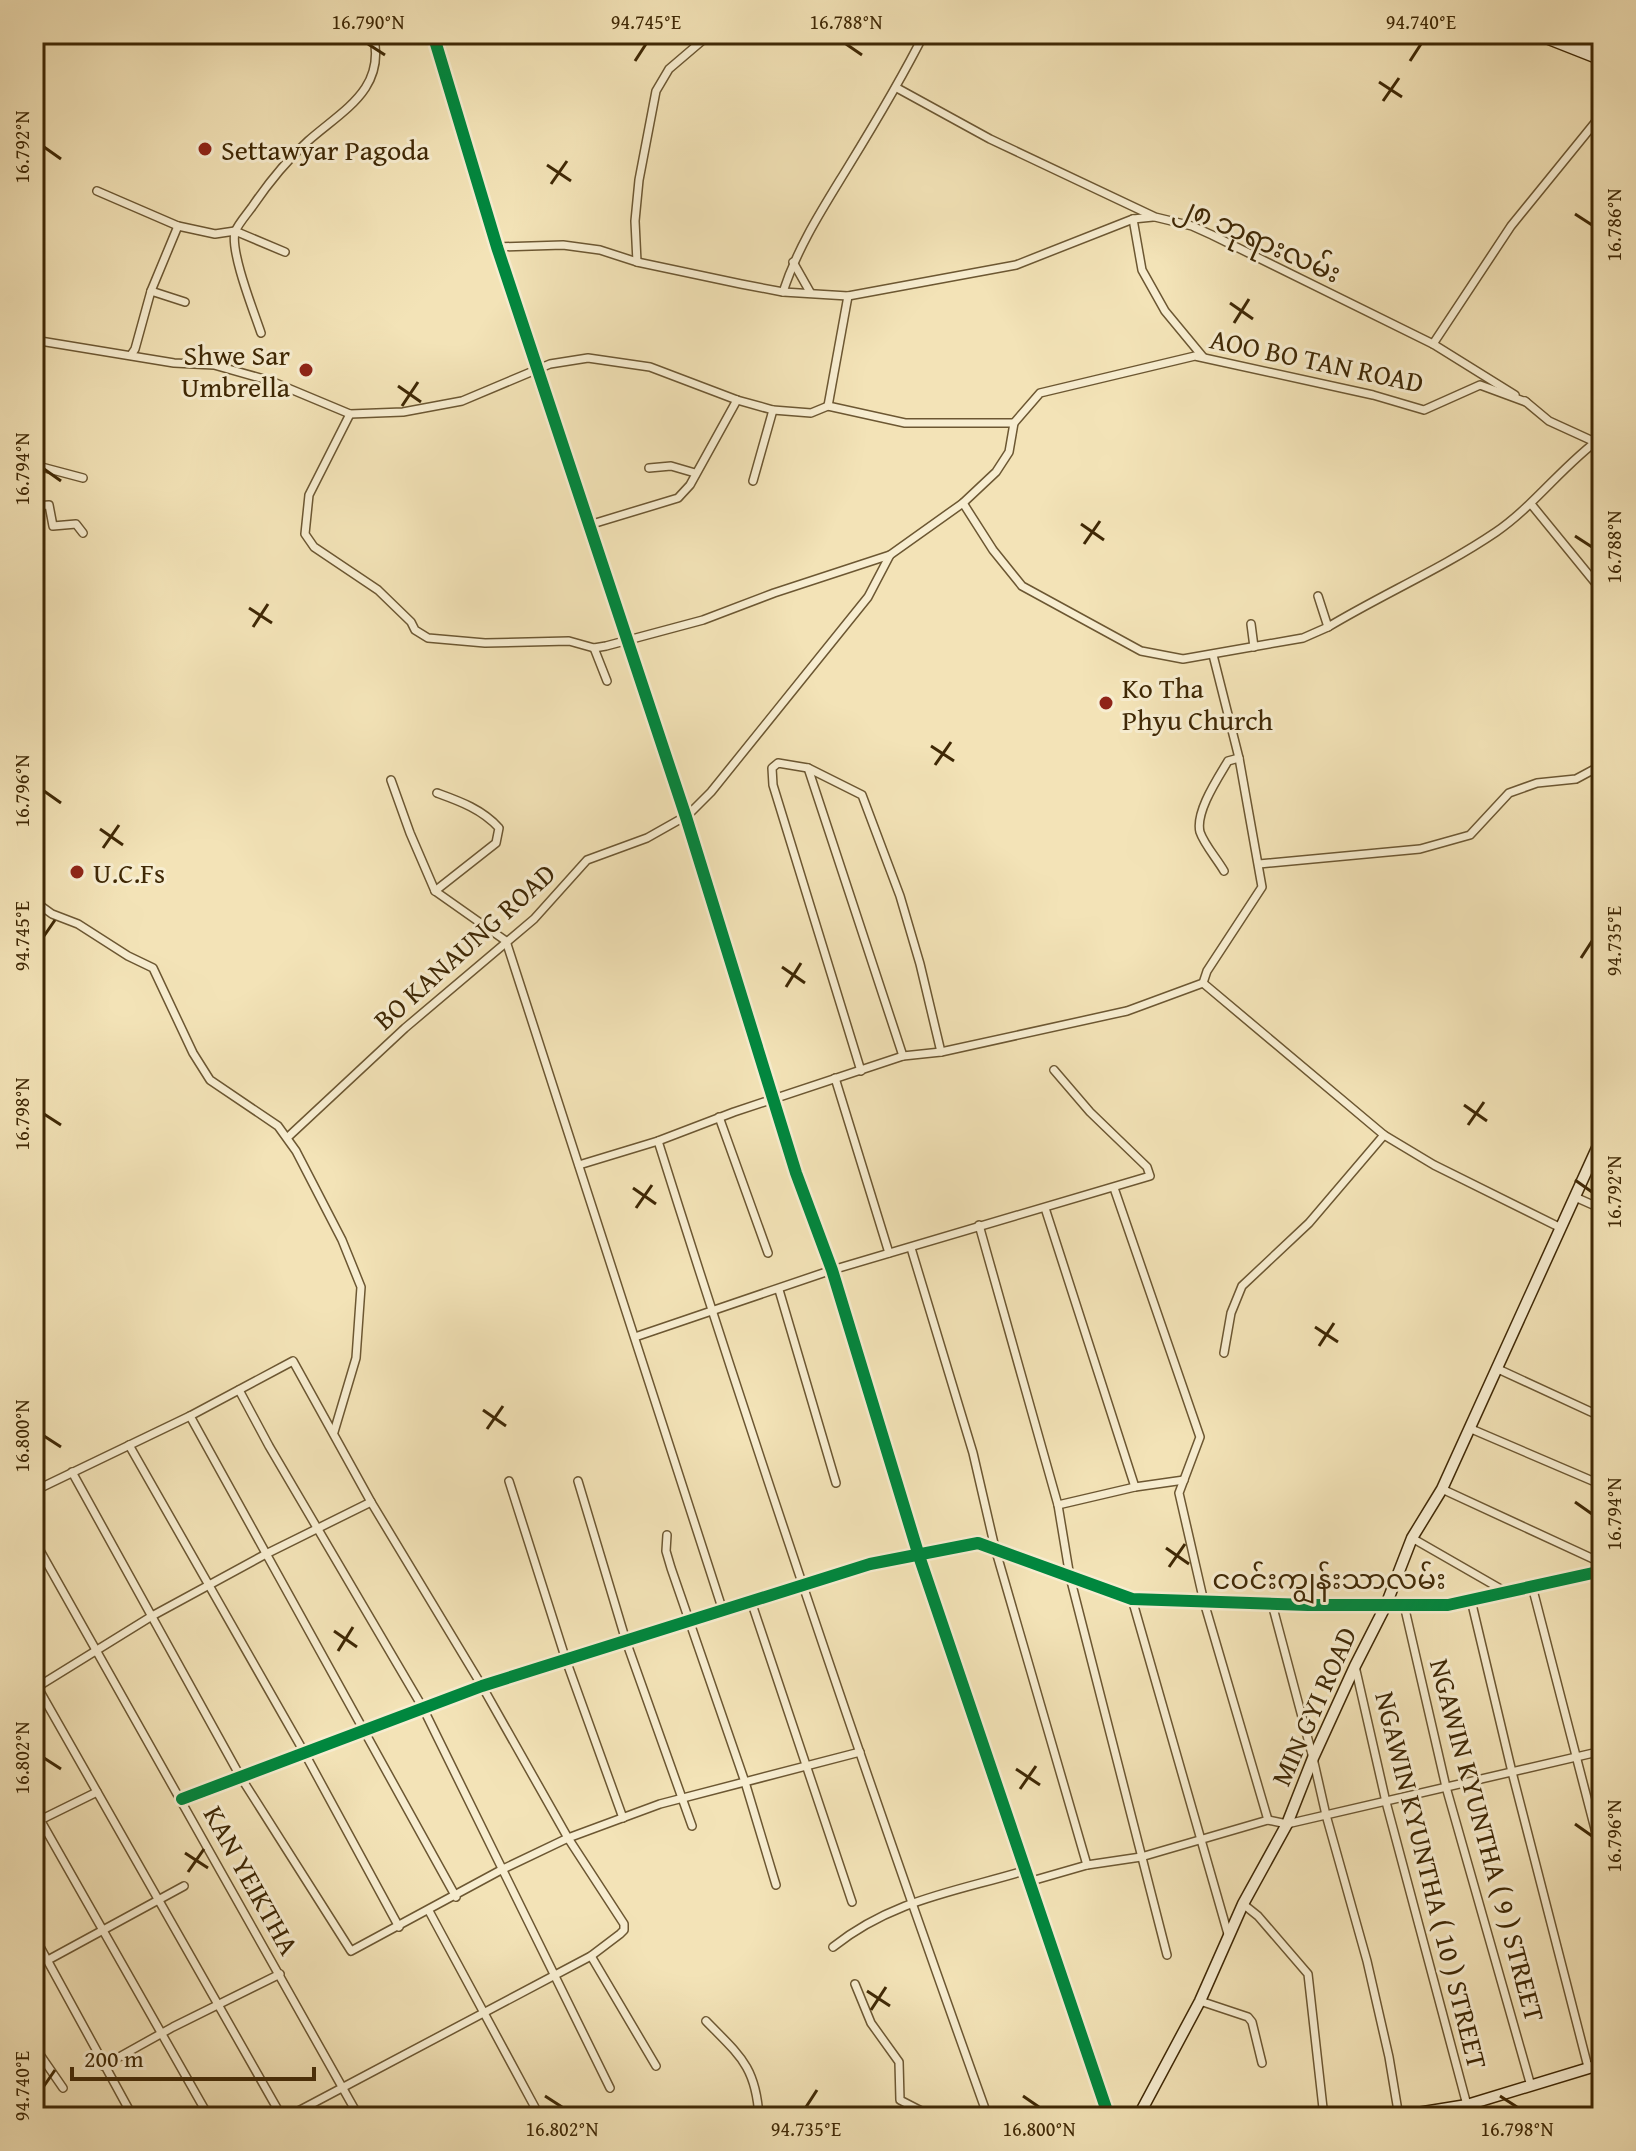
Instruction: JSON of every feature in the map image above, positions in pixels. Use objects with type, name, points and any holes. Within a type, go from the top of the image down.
[{"type":"main road","points":[[1536,34],[1602,60]]},
{"type":"main road","points":[[1557,34],[1602,52]]},
{"type":"main road","name":"MIN GYI ROAD","points":[[1138,2117],[1200,2001],[1243,1904],[1287,1824],[1313,1758],[1386,1605],[1412,1538],[1442,1489],[1602,1137]]},
{"type":"main road","points":[[1368,2117],[1399,2116],[1467,2105],[1602,2064]]},
{"type":"street","points":[[261,333],[235,248],[235,231],[276,172],[342,115],[369,82],[376,64],[373,34]]},
{"type":"street","points":[[433,34],[497,247],[686,816],[796,1173],[832,1270],[919,1556],[1109,2117]]},
{"type":"street","points":[[637,262],[635,221],[639,180],[656,91],[669,69],[710,34]]},
{"type":"street","points":[[783,292],[793,262],[897,88],[924,34]]},
{"type":"street","name":"၂၈ ဘုရားလမ်း","points":[[897,88],[990,139],[1155,217],[1192,226],[1212,235],[1433,344],[1526,402],[1549,421],[1599,440]]},
{"type":"street","points":[[1433,344],[1511,226],[1602,114]]},
{"type":"street","points":[[97,191],[178,226],[215,234],[235,231],[285,252]]},
{"type":"street","points":[[497,247],[563,245],[600,250],[637,262],[783,292],[848,296],[1016,265],[1133,219],[1155,217]]},
{"type":"street","points":[[1133,219],[1142,270],[1165,311],[1203,357]]},
{"type":"street","points":[[131,355],[151,291],[178,226]]},
{"type":"street","points":[[793,262],[810,292]]},
{"type":"street","points":[[151,291],[185,302]]},
{"type":"street","points":[[828,406],[848,296]]},
{"type":"street","points":[[34,340],[174,363],[214,365],[271,381],[350,414],[403,412],[462,401],[539,368],[588,358],[650,367],[737,400],[773,410],[811,413],[828,406],[905,423],[1014,423]]},
{"type":"street","name":"AOO BO TAN ROAD","points":[[963,503],[996,472],[1009,452],[1014,423],[1040,393],[1195,356],[1373,395],[1424,410],[1480,385],[1526,402]]},
{"type":"street","points":[[589,525],[678,498],[690,485],[737,400]]},
{"type":"street","points":[[753,481],[773,410]]},
{"type":"street","points":[[350,414],[309,495],[305,534],[314,547],[378,590],[411,622],[415,630],[428,638],[485,643],[569,641],[594,648],[628,642],[703,620],[890,555]]},
{"type":"street","points":[[963,503],[993,550],[1022,586],[1141,651],[1183,659],[1303,638],[1328,627],[1487,537],[1531,504],[1578,455],[1599,440]]},
{"type":"street","points":[[34,465],[83,478]]},
{"type":"street","points":[[649,468],[671,466],[695,473]]},
{"type":"street","name":"BO KANAUNG ROAD","points":[[288,1137],[405,1028],[534,919],[587,860],[647,838],[686,816],[711,792],[859,608],[876,584],[890,555],[963,503]]},
{"type":"street","points":[[1531,504],[1602,591]]},
{"type":"street","points":[[34,506],[49,505],[53,526],[76,524]]},
{"type":"street","points":[[76,524],[83,513]]},
{"type":"street","points":[[76,524],[83,533]]},
{"type":"street","points":[[1318,596],[1328,627]]},
{"type":"street","points":[[1251,624],[1254,647]]},
{"type":"street","points":[[594,648],[607,681]]},
{"type":"street","points":[[1203,983],[1207,971],[1262,887],[1239,758],[1213,655]]},
{"type":"street","points":[[1224,871],[1200,832],[1202,815],[1210,792],[1228,761],[1239,758]]},
{"type":"street","points":[[861,1071],[773,785],[772,768],[778,763],[808,768],[862,795],[900,896],[941,1052]]},
{"type":"street","points":[[1259,864],[1420,849],[1470,835],[1509,793],[1537,783],[1576,779],[1602,765]]},
{"type":"street","points":[[808,768],[903,1056]]},
{"type":"street","points":[[391,780],[435,891],[506,941],[723,1611]]},
{"type":"street","points":[[435,891],[496,843],[499,828],[490,818],[471,807],[437,793]]},
{"type":"street","points":[[34,901],[52,914],[78,924],[153,968],[193,1053],[210,1080],[278,1126],[288,1137],[342,1240],[361,1287],[356,1358],[334,1432]]},
{"type":"street","points":[[579,1165],[658,1141],[719,1117],[903,1056],[941,1052],[1127,1011],[1203,983]]},
{"type":"street","points":[[1203,983],[1384,1135],[1434,1165],[1561,1228]]},
{"type":"street","points":[[635,1337],[832,1270],[1150,1176],[1147,1167],[1090,1112],[1054,1070]]},
{"type":"street","points":[[835,1078],[889,1253]]},
{"type":"street","points":[[719,1117],[768,1253]]},
{"type":"street","points":[[1224,1353],[1231,1313],[1242,1286],[1309,1223],[1384,1135]]},
{"type":"street","points":[[658,1141],[711,1310],[860,1752],[988,2117]]},
{"type":"street","points":[[1114,1188],[1200,1437],[1179,1493],[1204,1602],[1268,1820]]},
{"type":"street","points":[[1575,1197],[1602,1209]]},
{"type":"street","points":[[1045,1208],[1135,1487]]},
{"type":"street","points":[[979,1225],[1058,1505],[1070,1577],[1167,1955]]},
{"type":"street","points":[[911,1248],[973,1453],[995,1548],[1087,1865]]},
{"type":"street","points":[[779,1290],[836,1483]]},
{"type":"street","points":[[34,1491],[190,1416],[293,1361],[371,1502],[482,1686],[568,1838],[624,1924],[620,1934],[591,1956],[284,2117],[35,1685],[207,1586],[371,1502]]},
{"type":"street","points":[[1498,1369],[1602,1417]]},
{"type":"street","points":[[239,1390],[423,1708],[610,2088]]},
{"type":"street","points":[[190,1416],[456,1897]]},
{"type":"street","points":[[1469,1428],[1602,1485]]},
{"type":"street","points":[[129,1445],[304,1752],[399,1927]]},
{"type":"street","points":[[72,1472],[240,1776],[351,1951],[501,1870],[568,1838],[681,1799],[860,1752]]},
{"type":"street","points":[[1058,1505],[1135,1487],[1184,1480]]},
{"type":"street","points":[[509,1481],[566,1660],[623,1818]]},
{"type":"street","points":[[578,1481],[626,1641],[692,1826]]},
{"type":"street","points":[[1442,1489],[1602,1563]]},
{"type":"street","points":[[667,1535],[668,1560],[745,1782],[776,1885]]},
{"type":"street","points":[[1412,1538],[1506,1592]]},
{"type":"street","name":"KAN YEIKTHA","points":[[34,1540],[359,2117]]},
{"type":"street","name":"ငဝင်းကျွန်းသာလမ်း","points":[[182,1799],[482,1686],[870,1564],[978,1543],[1132,1599],[1448,1605],[1598,1572]]},
{"type":"street","points":[[1598,1572],[1602,1602]]},
{"type":"street","points":[[1532,1586],[1602,1856]]},
{"type":"street","points":[[1132,1599],[1228,1934]]},
{"type":"street","points":[[1471,1600],[1588,2067]]},
{"type":"street","points":[[751,1601],[852,1902]]},
{"type":"street","points":[[1272,1604],[1367,1961],[1399,2116]]},
{"type":"street","name":"NGAWIN KYUNTHA ( 9 ) STREET","points":[[1404,1605],[1446,1787],[1531,2086]]},
{"type":"street","name":"NGAWIN KYUNTHA ( 10 ) STREET","points":[[1355,1666],[1386,1802],[1467,2105]]},
{"type":"street","points":[[1028,1882],[1087,1865],[1141,1857],[1268,1820],[1287,1824],[1602,1751]]},
{"type":"street","points":[[37,1822],[97,1792]]},
{"type":"street","points":[[34,1809],[37,1822],[103,1929],[209,2117]]},
{"type":"street","points":[[833,1947],[858,1927],[911,1902],[1024,1871]]},
{"type":"street","points":[[48,1960],[184,1886]]},
{"type":"street","points":[[1243,1904],[1258,1916],[1308,1974],[1324,2117]]},
{"type":"street","points":[[429,1911],[538,2113]]},
{"type":"street","points":[[34,1936],[133,2117]]},
{"type":"street","points":[[591,1956],[656,2066]]},
{"type":"street","points":[[103,2066],[280,1974]]},
{"type":"street","points":[[855,1984],[871,2023],[899,2062],[900,2100],[933,2117]]},
{"type":"street","points":[[1200,2001],[1248,2017],[1262,2063]]},
{"type":"street","points":[[706,2021],[745,2062],[754,2078],[759,2117]]},
{"type":"street","points":[[34,2046],[63,2088]]},
{"type":"cycle path","points":[[433,34],[497,247],[686,817],[796,1173],[832,1270],[919,1556],[1109,2117]]},
{"type":"cycle path","points":[[182,1799],[482,1686],[870,1564],[978,1543],[1132,1599],[1308,1605],[1448,1605],[1602,1571]]},
{"type":"place","name":"Settawyar Pagoda","points":[[205,149]]},
{"type":"place","name":"Shwe Sar Umbrella","points":[[306,370]]},
{"type":"place","name":"Ko Tha Phyu Church","points":[[1106,703]]},
{"type":"place","name":"U.C.Fs","points":[[77,872]]}]
